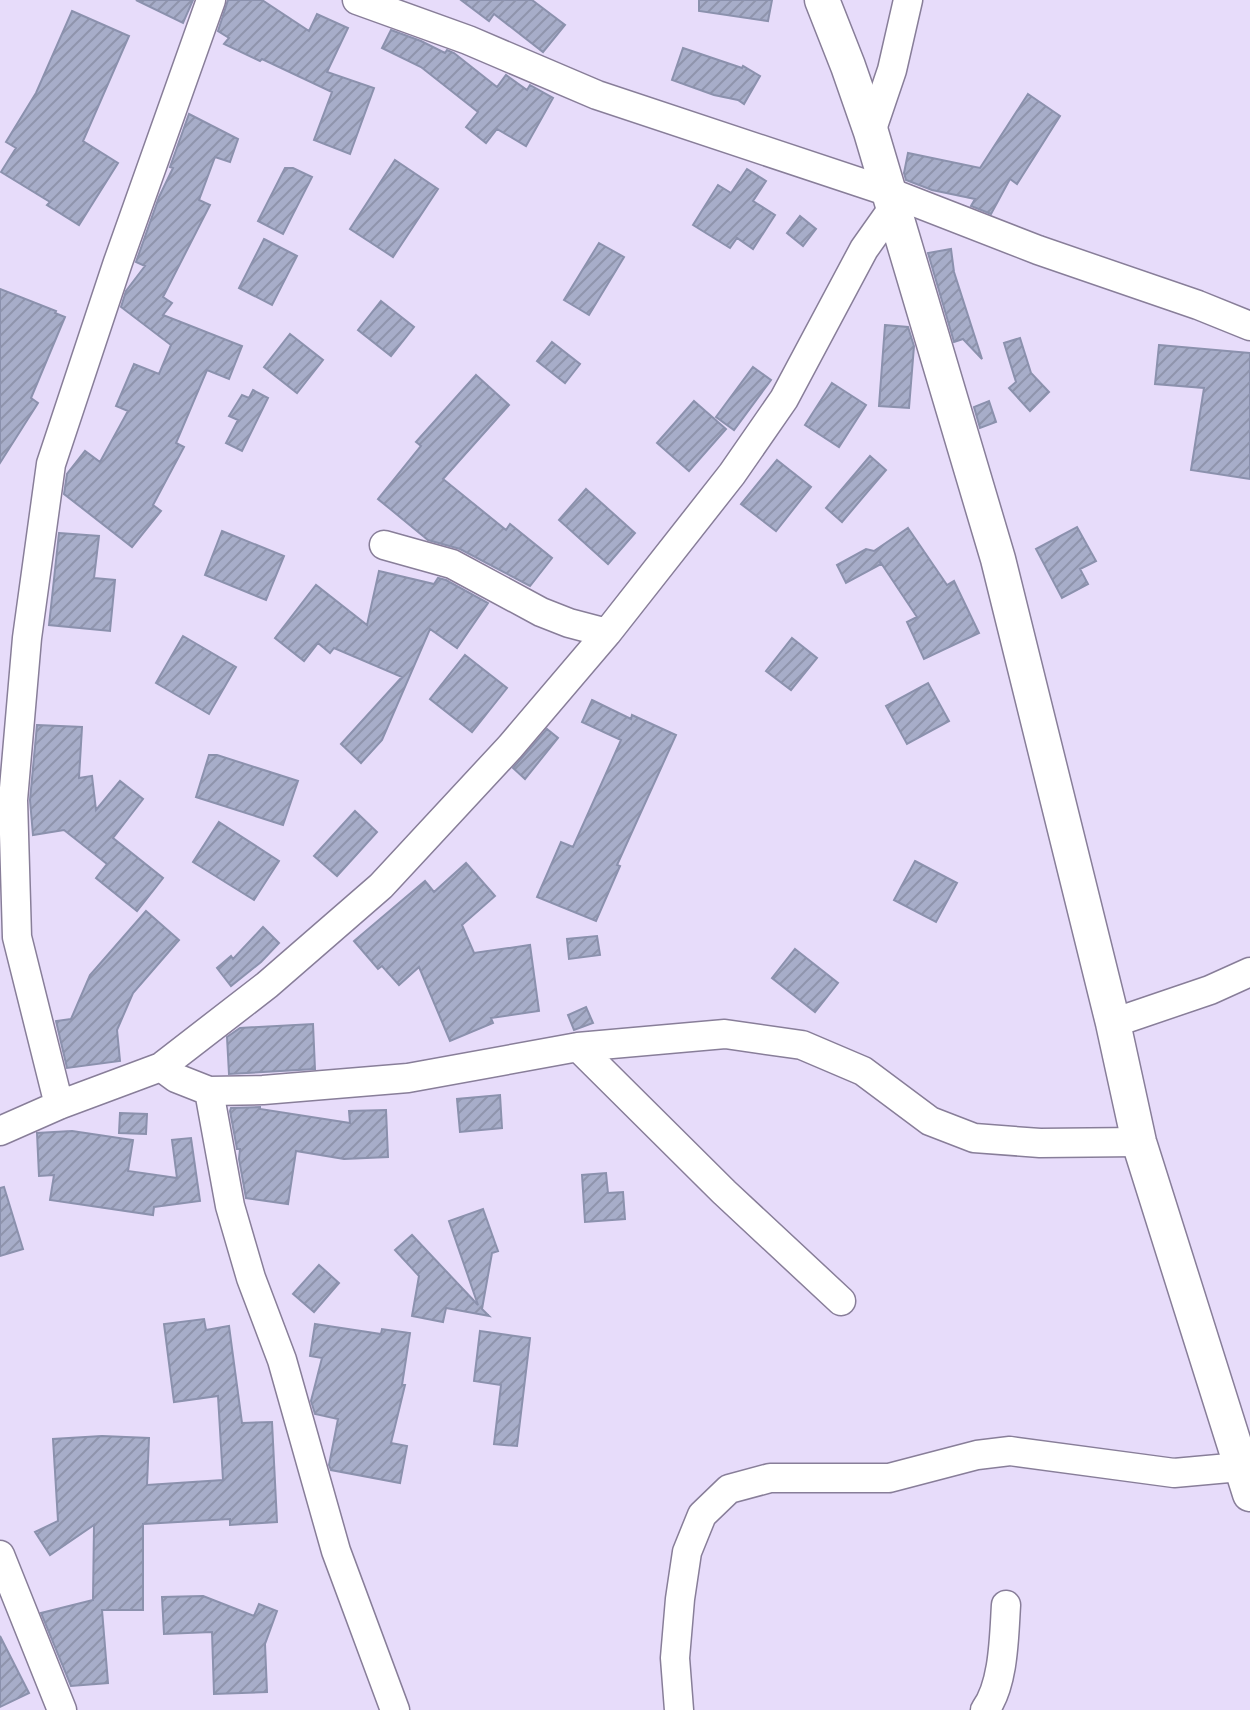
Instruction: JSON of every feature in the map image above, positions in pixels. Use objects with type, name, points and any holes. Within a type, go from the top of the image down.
[{"type":"street","points":[[59,1105],[17,937],[13,800],[27,638],[42,527],[51,464],[118,262],[211,0]]},
{"type":"street","points":[[357,0],[468,40],[597,95],[1198,305],[1250,326]]},
{"type":"street","points":[[679,1710],[675,1658],[687,1552],[702,1515],[729,1489],[770,1478],[889,1478],[977,1455],[1010,1451],[1245,1480],[1139,1142],[1113,1023],[998,559],[871,132],[822,0]]},
{"type":"street","points":[[871,132],[892,70],[908,0]]},
{"type":"street","points":[[0,1131],[161,1067],[267,985],[381,886],[510,747],[607,633],[732,474],[784,399],[891,200]]},
{"type":"street","points":[[384,545],[452,564],[541,612],[607,633]]},
{"type":"street","points":[[1113,1023],[1210,990],[1250,972]]},
{"type":"street","points":[[161,1067],[176,1078],[209,1091],[263,1090],[408,1078],[578,1047],[725,1034],[802,1045],[863,1071],[930,1121],[974,1138],[1040,1143],[1139,1142]]},
{"type":"street","points":[[578,1047],[724,1192],[841,1301]]},
{"type":"street","points":[[209,1091],[230,1206],[251,1278],[282,1360],[336,1551],[395,1710]]},
{"type":"street","points":[[0,1555],[62,1710]]},
{"type":"street","points":[[985,1710],[1003,1659],[1006,1605]]},
{"type":"building","points":[[136,0],[193,0],[183,23]]},
{"type":"building","points":[[228,0],[262,0],[309,31],[317,14],[348,28],[327,72],[374,88],[350,154],[314,140],[332,92],[224,44],[229,38],[218,31]]},
{"type":"building","points":[[461,0],[532,0],[565,25],[543,52],[494,14],[489,21]]},
{"type":"building","points":[[699,0],[772,0],[768,21],[699,11]]},
{"type":"building","points":[[72,11],[129,36],[83,141],[118,163],[79,225],[47,205],[50,202],[1,172],[16,148],[6,142],[36,93]]},
{"type":"building","points":[[391,30],[445,53],[447,50],[454,53],[497,87],[506,75],[527,90],[530,85],[553,98],[526,146],[497,129],[486,143],[466,127],[478,112],[421,67],[382,48]]},
{"type":"building","points":[[683,48],[743,66],[760,76],[744,104],[672,80]]},
{"type":"building","points":[[1028,94],[1060,116],[1017,184],[1010,179],[991,214],[971,206],[975,199],[932,190],[906,180],[904,173],[908,153],[980,168]]},
{"type":"building","points":[[189,114],[238,139],[230,162],[215,157],[199,200],[210,205],[163,297],[172,303],[163,315],[242,346],[229,379],[207,370],[176,443],[184,447],[153,505],[161,511],[132,547],[64,494],[67,474],[85,451],[100,462],[128,411],[116,406],[134,364],[159,374],[171,345],[121,307],[126,291],[145,266],[136,262],[159,197],[173,168],[170,167]]},
{"type":"building","points":[[395,160],[438,189],[393,257],[350,229]]},
{"type":"building","points":[[285,168],[293,168],[312,177],[283,234],[258,221]]},
{"type":"building","points":[[747,169],[766,181],[753,201],[775,215],[753,249],[737,238],[730,248],[693,225],[718,185],[731,193]]},
{"type":"building","points":[[800,216],[816,229],[803,246],[787,233]]},
{"type":"building","points":[[264,239],[297,256],[272,305],[239,288]]},
{"type":"building","points":[[599,243],[624,257],[589,315],[564,300]]},
{"type":"building","points":[[951,249],[954,272],[982,359],[963,339],[954,342],[928,253]]},
{"type":"building","points":[[0,289],[65,317],[31,398],[38,403],[0,463]]},
{"type":"building","points":[[381,301],[414,327],[391,356],[358,330]]},
{"type":"building","points":[[885,325],[908,327],[914,346],[909,408],[879,406]]},
{"type":"building","points":[[290,334],[323,360],[297,393],[264,367]]},
{"type":"building","points":[[1020,338],[1031,373],[1049,392],[1030,411],[1009,388],[1016,382],[1004,343]]},
{"type":"building","points":[[552,342],[580,364],[565,383],[537,361]]},
{"type":"building","points":[[1159,345],[1250,353],[1250,479],[1191,470],[1204,388],[1155,384]]},
{"type":"building","points":[[753,367],[771,380],[734,430],[716,417]]},
{"type":"building","points":[[476,375],[509,405],[443,479],[506,530],[510,524],[552,558],[530,586],[460,549],[428,540],[378,499],[421,446],[416,442]]},
{"type":"building","points":[[832,383],[866,405],[839,447],[805,425]]},
{"type":"building","points":[[253,390],[268,398],[242,451],[226,443],[238,420],[229,416],[242,395],[249,398]]},
{"type":"building","points":[[694,401],[726,429],[689,471],[657,443]]},
{"type":"building","points":[[989,401],[996,422],[980,428],[974,407]]},
{"type":"building","points":[[870,456],[886,470],[842,522],[826,508]]},
{"type":"building","points":[[777,460],[811,487],[776,531],[741,504]]},
{"type":"building","points":[[586,489],[635,533],[608,564],[559,520]]},
{"type":"building","points":[[1077,527],[1096,561],[1080,569],[1088,584],[1062,598],[1036,549]]},
{"type":"building","points":[[908,528],[947,585],[954,581],[979,633],[924,659],[907,622],[917,617],[879,560],[881,564],[846,583],[837,565],[866,549],[874,551]]},
{"type":"building","points":[[222,531],[284,556],[266,600],[205,575]]},
{"type":"building","points":[[59,533],[99,536],[94,578],[115,580],[110,631],[49,625]]},
{"type":"building","points":[[379,571],[434,584],[438,578],[446,580],[488,603],[457,648],[430,629],[382,740],[361,763],[341,744],[402,677],[334,648],[330,653],[318,643],[304,661],[275,638],[316,585],[367,625]]},
{"type":"building","points":[[183,636],[236,667],[209,714],[156,683]]},
{"type":"building","points":[[792,638],[817,658],[791,690],[766,671]]},
{"type":"building","points":[[465,655],[507,688],[472,732],[430,699]]},
{"type":"building","points":[[928,683],[949,721],[907,744],[886,706]]},
{"type":"building","points":[[592,700],[631,719],[632,715],[676,735],[617,865],[620,866],[596,921],[537,897],[561,842],[573,847],[621,740],[582,722]]},
{"type":"building","points":[[37,725],[82,727],[79,778],[92,776],[96,810],[120,781],[143,799],[113,838],[163,878],[137,911],[96,878],[107,864],[64,830],[33,835],[30,800]]},
{"type":"building","points":[[547,729],[558,738],[525,779],[513,768]]},
{"type":"building","points":[[209,755],[298,781],[283,825],[196,797]]},
{"type":"building","points":[[355,811],[377,832],[337,876],[314,856]]},
{"type":"building","points":[[219,822],[279,861],[254,900],[193,862]]},
{"type":"building","points":[[915,861],[957,883],[936,922],[894,900]]},
{"type":"building","points":[[466,863],[495,896],[462,925],[474,953],[530,945],[539,1011],[491,1018],[493,1023],[450,1041],[419,967],[399,985],[382,966],[378,969],[354,941],[425,881],[434,892]]},
{"type":"building","points":[[146,911],[179,940],[133,993],[117,1030],[120,1061],[67,1068],[56,1021],[71,1019],[90,975]]},
{"type":"building","points":[[263,927],[279,943],[231,986],[217,968],[231,956],[233,959]]},
{"type":"building","points":[[597,936],[600,955],[569,959],[567,939]]},
{"type":"building","points":[[795,949],[838,983],[815,1012],[772,978]]},
{"type":"building","points":[[586,1007],[593,1023],[574,1030],[568,1015]]},
{"type":"building","points":[[313,1024],[315,1069],[229,1074],[227,1037],[240,1028]]},
{"type":"building","points":[[500,1095],[502,1128],[460,1132],[457,1099]]},
{"type":"building","points":[[260,1107],[350,1123],[349,1111],[386,1110],[388,1157],[344,1159],[296,1151],[288,1204],[246,1198],[240,1149],[237,1149],[230,1111],[231,1108]]},
{"type":"building","points":[[120,1113],[147,1114],[146,1134],[119,1133]]},
{"type":"building","points":[[72,1131],[133,1140],[128,1171],[177,1178],[172,1140],[191,1138],[200,1201],[154,1207],[153,1215],[50,1200],[54,1175],[39,1176],[37,1133]]},
{"type":"building","points":[[606,1173],[608,1193],[623,1192],[625,1219],[585,1222],[582,1175]]},
{"type":"building","points":[[4,1187],[23,1249],[0,1256],[0,1188]]},
{"type":"building","points":[[483,1209],[498,1251],[492,1253],[482,1309],[489,1316],[446,1308],[443,1322],[412,1316],[419,1276],[395,1250],[412,1235],[478,1305],[449,1221]]},
{"type":"building","points":[[319,1265],[339,1283],[314,1312],[293,1294]]},
{"type":"building","points":[[204,1319],[206,1330],[229,1326],[242,1423],[272,1422],[277,1522],[230,1525],[230,1519],[143,1524],[143,1610],[102,1610],[108,1683],[71,1686],[41,1613],[93,1600],[94,1525],[50,1555],[35,1532],[58,1521],[53,1439],[102,1436],[149,1438],[147,1485],[223,1480],[218,1396],[174,1402],[164,1324]]},
{"type":"building","points":[[315,1324],[381,1334],[382,1329],[410,1333],[402,1385],[405,1385],[391,1443],[407,1446],[400,1483],[331,1470],[329,1465],[338,1419],[315,1414],[311,1401],[322,1358],[310,1356]]},
{"type":"building","points":[[480,1331],[530,1338],[517,1446],[494,1444],[501,1385],[474,1381]]},
{"type":"building","points":[[203,1596],[254,1616],[259,1604],[277,1611],[265,1644],[267,1692],[214,1694],[212,1632],[164,1634],[162,1597]]},
{"type":"building","points":[[0,1636],[29,1693],[0,1707]]}]
